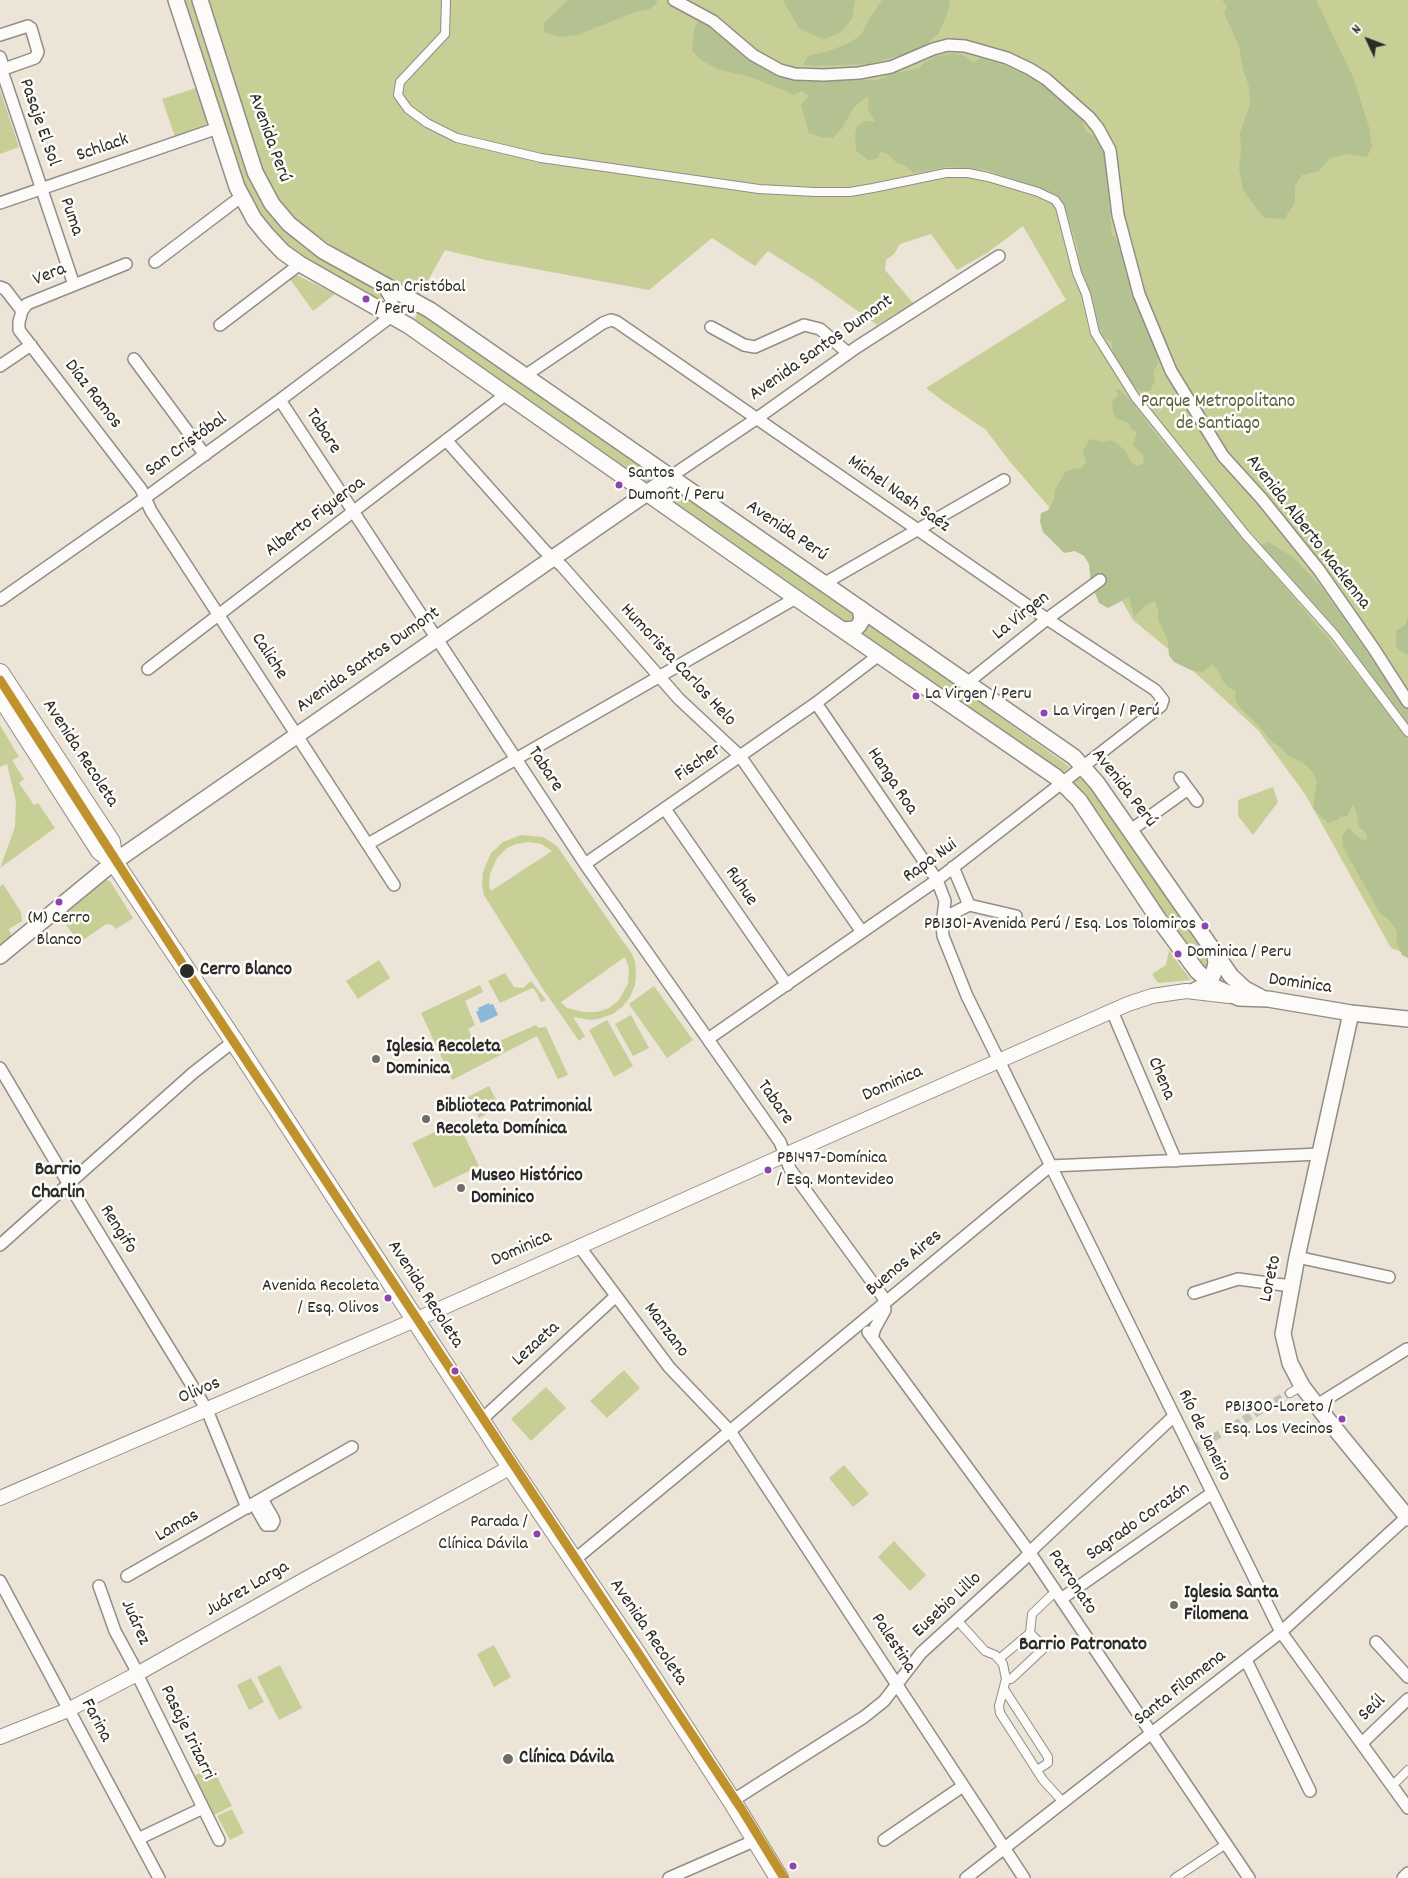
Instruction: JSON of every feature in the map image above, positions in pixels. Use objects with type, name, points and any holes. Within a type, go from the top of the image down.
[{"type":"main road","points":[[176,0],[242,196],[254,219],[266,235],[283,252],[300,264],[392,316],[1062,782],[1078,800],[1157,917],[1197,971],[1208,982],[1232,996]]},
{"type":"main road","name":"Avenida Perú","points":[[200,0],[255,172],[272,204],[289,224],[323,251],[425,306],[1065,751],[1083,766],[1097,783],[1236,981],[1251,992],[1268,1000]]},
{"type":"main road","name":"Avenida Santos Dumont","points":[[0,956],[114,862],[670,477]]},
{"type":"main road","points":[[843,630],[849,631],[859,625],[862,620],[860,608]]},
{"type":"main road","name":"Avenida Recoleta","points":[[0,673],[111,842],[114,862]]},
{"type":"main road","name":"Avenida Recoleta","points":[[0,695],[100,851],[114,862],[234,1041],[572,1561],[637,1654],[732,1801],[779,1878]]},
{"type":"main road","points":[[1194,991],[1208,982],[1215,969],[1214,950]]},
{"type":"main road","name":"Dominica","points":[[1232,996],[1251,1000],[1268,1000],[1351,1013],[1408,1019]]},
{"type":"main road","name":"Loreto","points":[[1351,1013],[1297,1257],[1283,1334],[1296,1389],[1316,1405],[1408,1517]]},
{"type":"street","points":[[446,0],[444,34],[400,82],[398,95],[408,109],[427,123],[457,138],[541,158],[759,189],[850,192],[946,173],[968,173],[1038,192],[1055,200],[1060,207],[1077,272],[1086,294],[1095,333],[1135,397],[1245,534],[1335,636],[1408,732]]},
{"type":"street","name":"Avenida Alberto Mackenna","points":[[674,0],[713,21],[753,55],[780,70],[795,74],[859,73],[892,67],[933,49],[948,45],[965,46],[1008,58],[1030,69],[1046,79],[1089,117],[1098,128],[1110,150],[1118,215],[1139,294],[1171,371],[1223,456],[1262,499],[1318,570],[1374,649],[1408,702]]},
{"type":"street","points":[[0,35],[28,26],[31,28],[38,52],[35,58],[4,69]]},
{"type":"street","name":"Pasaje El Sol","points":[[0,57],[4,69],[2,71],[42,190]]},
{"type":"street","name":"Schlack","points":[[0,203],[218,128]]},
{"type":"street","name":"Puma","points":[[42,190],[74,285]]},
{"type":"street","points":[[155,262],[242,196]]},
{"type":"street","name":"Avenida Santos Dumont","points":[[670,477],[756,419],[848,353],[999,256]]},
{"type":"street","name":"Vera","points":[[0,287],[5,289],[22,311],[27,304],[126,264]]},
{"type":"street","points":[[220,325],[300,264]]},
{"type":"street","points":[[382,284],[392,301],[392,316]]},
{"type":"street","name":"San Cristóbal","points":[[0,600],[205,455],[392,316],[408,307],[425,306]]},
{"type":"street","name":"Díaz Ramos","points":[[22,311],[19,327],[138,484],[145,498]]},
{"type":"street","name":"Michel Nash Saéz","points":[[526,375],[603,323],[611,320],[620,323],[1047,619],[1155,690],[1163,700]]},
{"type":"street","points":[[711,327],[744,345],[755,347],[804,325],[820,329],[848,353]]},
{"type":"street","points":[[0,366],[31,345]]},
{"type":"street","points":[[134,359],[205,455]]},
{"type":"street","name":"Alberto Figueroa","points":[[148,668],[505,395]]},
{"type":"street","name":"Tabare","points":[[280,400],[585,864],[780,1142],[790,1170],[885,1303]]},
{"type":"street","name":"Humorista Carlos Helo","points":[[446,440],[544,550],[562,566],[660,677],[702,722],[740,756],[862,932]]},
{"type":"street","points":[[824,583],[1004,480]]},
{"type":"street","name":"Caliche","points":[[145,498],[151,511],[394,885]]},
{"type":"street","name":"La Virgen","points":[[967,682],[1100,580]]},
{"type":"street","points":[[368,844],[796,598]]},
{"type":"street","name":"Fischer","points":[[585,864],[816,704],[879,655]]},
{"type":"street","name":"Rapa Nui","points":[[708,1039],[936,880],[1160,706],[1163,700]]},
{"type":"street","name":"Hanga Roa","points":[[816,704],[936,880]]},
{"type":"street","points":[[1180,778],[1197,801]]},
{"type":"street","points":[[1130,830],[1188,788]]},
{"type":"street","name":"Ruhue","points":[[665,809],[787,984]]},
{"type":"street","points":[[953,867],[969,905]]},
{"type":"street","points":[[936,880],[945,901],[942,918],[945,942],[967,996],[999,1060]]},
{"type":"street","points":[[942,918],[969,905],[1016,916]]},
{"type":"street","name":"Dominica","points":[[415,1320],[1112,1011],[1152,996],[1174,992],[1194,991],[1232,996]]},
{"type":"street","name":"Chena","points":[[1112,1011],[1176,1161]]},
{"type":"street","points":[[0,1245],[193,1073],[234,1041]]},
{"type":"street","name":"Río de Janeiro","points":[[999,1060],[1281,1632],[1408,1808]]},
{"type":"street","name":"Rengifo","points":[[0,1068],[207,1410]]},
{"type":"street","points":[[1050,1166],[1320,1154]]},
{"type":"street","name":"Buenos Aires","points":[[572,1561],[1050,1166]]},
{"type":"street","name":"Manzano","points":[[579,1246],[669,1367],[730,1431]]},
{"type":"street","points":[[1297,1257],[1389,1277]]},
{"type":"street","points":[[1194,1293],[1238,1278],[1291,1286]]},
{"type":"street","name":"Lezaeta","points":[[480,1421],[616,1296]]},
{"type":"street","points":[[872,1338],[885,1310],[885,1303]]},
{"type":"street","name":"Olivos","points":[[0,1498],[415,1320]]},
{"type":"street","name":"Patronato","points":[[861,1323],[1030,1553],[1248,1878]]},
{"type":"street","points":[[1316,1405],[1407,1349]]},
{"type":"street","points":[[207,1410],[254,1503]]},
{"type":"street","name":"Eusebio Lillo","points":[[732,1801],[864,1717],[884,1701],[898,1685],[914,1661],[1174,1416]]},
{"type":"street","name":"Palestina","points":[[730,1431],[1024,1878]]},
{"type":"street","name":"Lamas","points":[[127,1576],[352,1447]]},
{"type":"street","name":"Juárez Larga","points":[[0,1737],[68,1710],[137,1674],[309,1577],[511,1467]]},
{"type":"street","name":"Sagrado Corazón","points":[[1058,1595],[1212,1493]]},
{"type":"street","name":"Santa Filomena","points":[[966,1878],[1281,1632],[1408,1517]]},
{"type":"street","name":"Farina","points":[[0,1581],[159,1878]]},
{"type":"street","name":"Juárez","points":[[99,1586],[115,1631],[137,1674]]},
{"type":"street","points":[[1000,1659],[1030,1633],[1032,1614],[1058,1595]]},
{"type":"street","points":[[957,1620],[985,1651],[1000,1659],[1006,1679],[999,1710],[1037,1770],[1063,1802]]},
{"type":"street","points":[[1006,1679],[1011,1678],[1044,1648],[1030,1633]]},
{"type":"street","points":[[1376,1642],[1408,1677]]},
{"type":"street","points":[[1246,1660],[1310,1791]]},
{"type":"street","name":"Pasaje Irizarri","points":[[137,1674],[220,1840]]},
{"type":"street","points":[[1004,1689],[1048,1757],[1048,1762],[1037,1770]]},
{"type":"street","name":"Seúl","points":[[1362,1744],[1408,1699]]},
{"type":"street","points":[[1392,1786],[1408,1770]]},
{"type":"street","points":[[884,1840],[964,1786]]},
{"type":"street","name":"Pasaje Irizarri","points":[[138,1839],[204,1808]]},
{"type":"street","points":[[669,1878],[756,1840]]},
{"type":"street","points":[[1175,1878],[1226,1844]]},
{"type":"street","points":[[1403,1878],[1408,1873]]},
{"type":"green space","points":[[180,0],[192,0],[249,176],[269,211],[304,247],[381,289],[384,295],[382,298],[374,301],[335,281],[279,242],[244,192]]},
{"type":"green space","name":"Parque Metropolitano de Santiago","points":[[205,0],[1408,0],[1408,954],[1391,948],[1305,794],[1258,730],[1179,658],[1133,620],[1104,570],[1011,463],[986,430],[926,388],[1066,300],[1023,226],[987,253],[957,270],[931,234],[900,244],[894,254],[886,260],[885,270],[913,303],[877,325],[817,282],[768,251],[755,266],[712,238],[649,290],[486,260],[445,250],[420,295],[349,256],[307,229],[277,200],[259,169]]},
{"type":"green space","points":[[568,0],[655,0],[658,2],[650,9],[635,12],[577,35],[559,37],[544,32],[544,23]]},
{"type":"green space","points":[[783,0],[855,0],[852,19],[842,31],[824,40],[799,28]]},
{"type":"green space","points":[[882,0],[950,0],[948,11],[939,33],[924,46],[906,54],[868,64],[803,65],[808,56],[829,51],[849,43],[861,35]]},
{"type":"green space","points":[[1222,0],[1316,0],[1353,77],[1369,127],[1372,147],[1367,157],[1347,154],[1330,158],[1319,171],[1302,175],[1295,186],[1295,203],[1284,219],[1264,218],[1243,190],[1239,168],[1241,151],[1240,133],[1250,104],[1249,87],[1243,69],[1239,46],[1224,13],[1227,6]]},
{"type":"green space","points":[[699,19],[720,31],[765,68],[781,76],[819,81],[877,80],[891,74],[919,68],[936,56],[954,53],[965,56],[973,63],[980,58],[1009,67],[1038,81],[1062,99],[1082,119],[1086,132],[1096,137],[1103,149],[1108,167],[1107,181],[1112,235],[1121,244],[1128,275],[1158,354],[1158,364],[1153,372],[1155,381],[1150,391],[1139,391],[1129,381],[1113,353],[1112,342],[1103,336],[1081,271],[1077,246],[1067,213],[1061,200],[1054,194],[987,170],[948,167],[913,173],[886,153],[880,152],[877,159],[868,160],[856,151],[855,136],[857,126],[865,121],[875,122],[868,109],[868,96],[854,107],[842,128],[833,138],[809,133],[801,105],[809,96],[802,91],[793,95],[744,75],[719,70],[703,61],[692,51],[694,29]]},
{"type":"green space","points":[[196,88],[207,122],[204,127],[175,137],[162,99]]},
{"type":"green space","points":[[0,90],[19,147],[0,154]]},
{"type":"green space","points":[[297,275],[335,294],[313,311],[290,279]]},
{"type":"green space","points":[[418,313],[427,314],[661,477],[647,487],[420,329],[414,319]]},
{"type":"green space","points":[[1119,389],[1132,402],[1155,433],[1346,660],[1408,738],[1408,958],[1402,955],[1396,941],[1397,931],[1389,920],[1380,913],[1343,847],[1342,836],[1348,828],[1363,841],[1367,839],[1366,833],[1359,827],[1356,810],[1353,805],[1347,816],[1340,817],[1329,823],[1322,818],[1313,808],[1317,780],[1311,770],[1272,742],[1259,726],[1239,707],[1235,699],[1236,691],[1229,688],[1222,680],[1218,670],[1212,664],[1203,672],[1193,671],[1174,662],[1169,655],[1168,641],[1158,620],[1158,610],[1155,601],[1147,604],[1134,617],[1129,597],[1108,608],[1099,603],[1091,583],[1089,564],[1084,556],[1075,551],[1064,553],[1043,532],[1040,522],[1041,513],[1048,510],[1054,500],[1055,490],[1065,472],[1074,468],[1080,469],[1086,463],[1083,451],[1090,439],[1103,442],[1110,440],[1126,451],[1130,461],[1136,466],[1143,464],[1144,456],[1133,445],[1137,432],[1131,429],[1129,423],[1115,418],[1112,407],[1113,400],[1118,395],[1116,390]]},
{"type":"green space","points":[[671,486],[852,611],[855,619],[851,624],[841,625],[657,495]]},
{"type":"green space","points":[[1269,542],[1294,558],[1321,587],[1408,710],[1408,726],[1341,636],[1259,545]]},
{"type":"green space","points":[[1408,617],[1408,657],[1407,654],[1400,651],[1396,646],[1396,631],[1405,625]]},
{"type":"green space","points":[[864,619],[1070,767],[1058,776],[853,632]]},
{"type":"green space","points":[[0,725],[19,757],[12,760],[24,779],[19,783],[34,805],[38,803],[55,828],[0,868],[15,827],[16,802],[7,764],[0,767]]},
{"type":"green space","points":[[1080,773],[1207,950],[1212,959],[1206,977],[1067,783]]},
{"type":"green space","points":[[1273,787],[1278,802],[1253,835],[1238,816],[1238,800]]},
{"type":"green space","points":[[521,835],[543,837],[557,846],[632,954],[636,974],[635,985],[630,997],[613,1014],[590,1020],[573,1017],[585,1036],[579,1041],[541,986],[484,895],[482,886],[483,872],[491,853],[503,842]],"holes":[[[529,842],[541,844],[552,851],[491,891],[489,885],[490,874],[497,858],[507,848]],[[625,957],[629,968],[628,984],[618,1001],[609,1008],[597,1012],[583,1012],[567,1008],[561,1002]]]},
{"type":"green space","points":[[104,879],[110,881],[133,918],[116,929],[112,925],[106,924],[79,943],[60,916]]},
{"type":"green space","points":[[3,884],[21,912],[22,921],[9,929],[13,940],[0,950],[0,887]]},
{"type":"green space","points":[[1169,950],[1191,980],[1158,983],[1152,974],[1166,965]]},
{"type":"green space","points":[[379,960],[390,978],[358,999],[346,981]]},
{"type":"green space","points":[[505,973],[514,987],[523,988],[531,981],[546,1000],[541,1002],[532,988],[500,1003],[488,981]]},
{"type":"green space","points":[[480,985],[483,992],[465,1001],[475,1025],[468,1029],[472,1037],[475,1036],[481,1049],[536,1025],[538,1028],[546,1027],[568,1075],[558,1079],[537,1036],[452,1080],[421,1013]]},
{"type":"green space","points":[[654,986],[693,1040],[667,1058],[629,1004]]},
{"type":"green space","points":[[631,1015],[649,1048],[633,1056],[615,1024]]},
{"type":"green space","points":[[607,1020],[633,1066],[614,1077],[589,1030]]},
{"type":"green space","points":[[489,1086],[500,1107],[479,1118],[468,1097]]},
{"type":"green space","points":[[457,1121],[479,1166],[434,1188],[412,1143]]},
{"type":"green space","points":[[624,1370],[640,1388],[607,1418],[590,1401]]},
{"type":"green space","points":[[546,1387],[566,1408],[531,1441],[511,1419]]},
{"type":"green space","points":[[844,1465],[869,1494],[853,1507],[829,1478]]},
{"type":"green space","points":[[894,1541],[926,1575],[910,1591],[878,1557]]},
{"type":"green space","points":[[494,1645],[511,1677],[494,1687],[477,1654]]},
{"type":"green space","points":[[280,1665],[302,1708],[279,1720],[257,1677]]},
{"type":"green space","points":[[251,1678],[264,1702],[249,1710],[237,1685]]},
{"type":"green space","points":[[212,1767],[232,1806],[214,1815],[194,1776]]},
{"type":"green space","points":[[232,1809],[244,1833],[230,1840],[217,1816]]},
{"type":"water","points":[[489,1003],[490,1005],[493,1004],[498,1015],[481,1023],[476,1012],[479,1010],[478,1008]]},
{"type":"tunnel","points":[[1192,1450],[1290,1393]]},
{"type":"transit line","points":[[0,680],[187,971],[742,1810],[784,1878]]},
{"type":"place","name":"San Cristóbal / Peru","points":[[366,299]]},
{"type":"place","name":"Santos Dumont / Peru","points":[[619,485]]},
{"type":"place","name":"La Virgen / Peru","points":[[916,696]]},
{"type":"place","name":"La Virgen / Perú","points":[[1044,713]]},
{"type":"place","name":"(M) Cerro Blanco","points":[[59,902]]},
{"type":"place","name":"PB1301-Avenida Perú / Esq. Los Tolomiros","points":[[1205,926]]},
{"type":"place","name":"Dominica / Peru","points":[[1178,954]]},
{"type":"place","name":"Cerro Blanco","points":[[187,971]]},
{"type":"place","name":"Iglesia Recoleta Dominica","points":[[376,1059]]},
{"type":"place","name":"Biblioteca Patrimonial Recoleta Domínica","points":[[426,1119]]},
{"type":"place","name":"PB1497-Domínica / Esq. Montevideo","points":[[768,1170]]},
{"type":"place","name":"Museo Histórico Dominico","points":[[461,1188]]},
{"type":"place","name":"Avenida Recoleta / Esq. Olivos","points":[[388,1298]]},
{"type":"place","name":"PB1300-Loreto / Esq. Los Vecinos","points":[[1342,1419]]},
{"type":"place","name":"Parada / Clínica Dávila","points":[[537,1534]]},
{"type":"place","name":"Iglesia Santa Filomena","points":[[1174,1605]]},
{"type":"place","name":"Clínica Dávila","points":[[508,1759]]},
{"type":"district","name":"Barrio Charlin","points":[[58,1182]]},
{"type":"district","name":"Barrio Patronato","points":[[1083,1646]]}]
